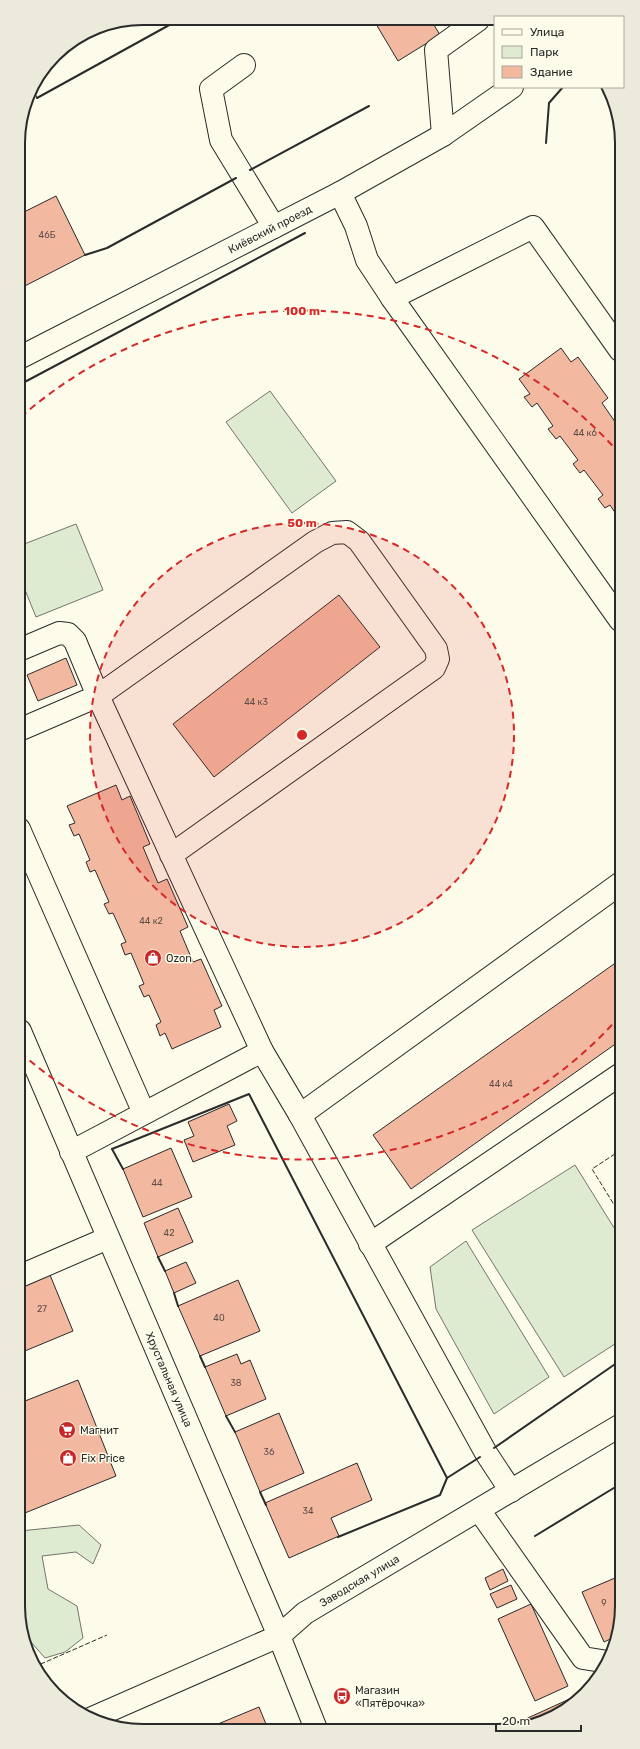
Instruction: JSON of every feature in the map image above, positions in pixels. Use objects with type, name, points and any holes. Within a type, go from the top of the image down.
[{"type":"main road","points":[[443,135],[436,50],[471,25]]},
{"type":"main road","points":[[244,65],[211,89],[215,111],[221,140],[274,226]]},
{"type":"main road","name":"Киёвский проезд","points":[[25,355],[340,193],[443,135],[511,88]]},
{"type":"main road","points":[[340,193],[356,226],[368,260],[392,298],[615,613]]},
{"type":"main road","points":[[392,298],[533,227],[615,343]]},
{"type":"main road","points":[[25,727],[98,696],[315,542],[332,533],[347,532],[359,541],[436,649],[438,659],[434,668],[171,855]]},
{"type":"main road","points":[[25,647],[59,633],[68,634],[75,641],[98,696],[262,1051],[300,1116],[486,1453],[511,1491]]},
{"type":"main road","points":[[25,843],[144,1114]]},
{"type":"main road","points":[[300,1116],[615,887]]},
{"type":"main road","name":"Хрустальная улица","points":[[25,1047],[279,1636],[314,1724]]},
{"type":"main road","points":[[71,1152],[262,1051]]},
{"type":"main road","points":[[370,1244],[615,1078]]},
{"type":"main road","points":[[25,1274],[108,1238]]},
{"type":"main road","name":"Заводская улица","points":[[99,1715],[279,1636],[305,1613],[615,1429]]},
{"type":"main road","points":[[479,1510],[582,1658],[601,1661]]},
{"type":"green space","points":[[270,391],[336,481],[292,513],[226,422]]},
{"type":"green space","points":[[76,524],[103,590],[36,617],[25,590],[25,544]]},
{"type":"green space","points":[[575,1165],[615,1229],[615,1344],[564,1377],[472,1230]]},
{"type":"green space","points":[[466,1241],[549,1377],[494,1414],[436,1309],[430,1267]]},
{"type":"green space","points":[[79,1525],[101,1545],[93,1564],[76,1552],[42,1556],[48,1589],[77,1606],[83,1638],[65,1652],[45,1658],[31,1642],[27,1629],[25,1614],[25,1530]]},
{"type":"building","points":[[377,25],[434,25],[440,35],[398,61]]},
{"type":"building","points":[[56,196],[85,255],[25,286],[25,212]]},
{"type":"building","points":[[561,348],[571,362],[578,357],[608,398],[602,403],[615,422],[615,512],[610,505],[605,508],[598,499],[603,495],[584,470],[580,473],[573,464],[578,460],[560,436],[556,439],[548,429],[553,426],[537,403],[532,407],[524,397],[530,394],[519,379]]},
{"type":"building","points":[[339,595],[380,647],[214,777],[173,724]]},
{"type":"building","points":[[66,658],[77,685],[38,701],[27,675]]},
{"type":"building","points":[[116,785],[122,800],[130,796],[150,844],[143,847],[158,883],[167,879],[188,927],[180,931],[193,962],[201,959],[222,1006],[214,1010],[221,1027],[172,1049],[165,1033],[160,1036],[156,1025],[161,1022],[149,995],[144,997],[139,986],[144,984],[131,953],[125,955],[121,944],[126,942],[113,913],[109,914],[104,904],[109,902],[95,870],[90,872],[86,862],[90,860],[79,834],[74,836],[69,825],[75,823],[67,806]]},
{"type":"building","points":[[615,963],[615,1044],[411,1189],[373,1135]]},
{"type":"building","points":[[229,1104],[237,1121],[227,1126],[235,1145],[193,1162],[184,1140],[194,1136],[188,1122]]},
{"type":"building","points":[[171,1148],[192,1197],[143,1217],[123,1169]]},
{"type":"building","points":[[178,1208],[193,1242],[158,1257],[144,1223]]},
{"type":"building","points":[[186,1262],[196,1283],[174,1293],[165,1271]]},
{"type":"building","points":[[50,1275],[73,1331],[25,1351],[25,1286]]},
{"type":"building","points":[[238,1280],[260,1331],[200,1356],[178,1306]]},
{"type":"building","points":[[237,1354],[241,1364],[250,1360],[266,1399],[226,1416],[205,1367]]},
{"type":"building","points":[[78,1380],[116,1476],[25,1513],[25,1401]]},
{"type":"building","points":[[279,1413],[304,1473],[260,1492],[235,1432]]},
{"type":"building","points":[[357,1463],[372,1500],[331,1518],[339,1536],[289,1558],[265,1503]]},
{"type":"building","points":[[503,1569],[508,1581],[490,1590],[485,1578]]},
{"type":"building","points":[[615,1578],[615,1614],[610,1639],[604,1642],[582,1592]]},
{"type":"building","points":[[511,1585],[517,1599],[497,1608],[490,1594]]},
{"type":"building","points":[[531,1604],[568,1686],[535,1701],[498,1619]]},
{"type":"building","points":[[570,1699],[542,1715],[519,1722]]},
{"type":"building","points":[[259,1707],[266,1724],[218,1724]]},
{"type":"fence","points":[[615,1154],[592,1169],[615,1206]]},
{"type":"fence","points":[[41,1664],[107,1635]]},
{"type":"wall","points":[[37,98],[169,25]]},
{"type":"wall","points":[[546,143],[549,103],[562,88]]},
{"type":"wall","points":[[250,170],[369,106]]},
{"type":"wall","points":[[85,255],[107,248],[236,178]]},
{"type":"wall","points":[[25,382],[305,233]]},
{"type":"wall","points":[[123,1169],[112,1149],[249,1094],[447,1478],[480,1457]]},
{"type":"wall","points":[[158,1257],[165,1271]]},
{"type":"wall","points":[[174,1293],[178,1306]]},
{"type":"wall","points":[[200,1356],[205,1367]]},
{"type":"wall","points":[[494,1448],[615,1364]]},
{"type":"wall","points":[[226,1416],[235,1432]]},
{"type":"wall","points":[[338,1537],[440,1495],[447,1478]]},
{"type":"wall","points":[[535,1536],[615,1487]]},
{"type":"wall","points":[[260,1492],[266,1505]]},
{"type":"place","name":"Ozon","points":[[153,958]]},
{"type":"place","name":"Магнит","points":[[67,1430]]},
{"type":"place","name":"Fix Price","points":[[68,1458]]},
{"type":"place","name":"Магазин «Пятёрочка»","points":[[342,1696]]}]
